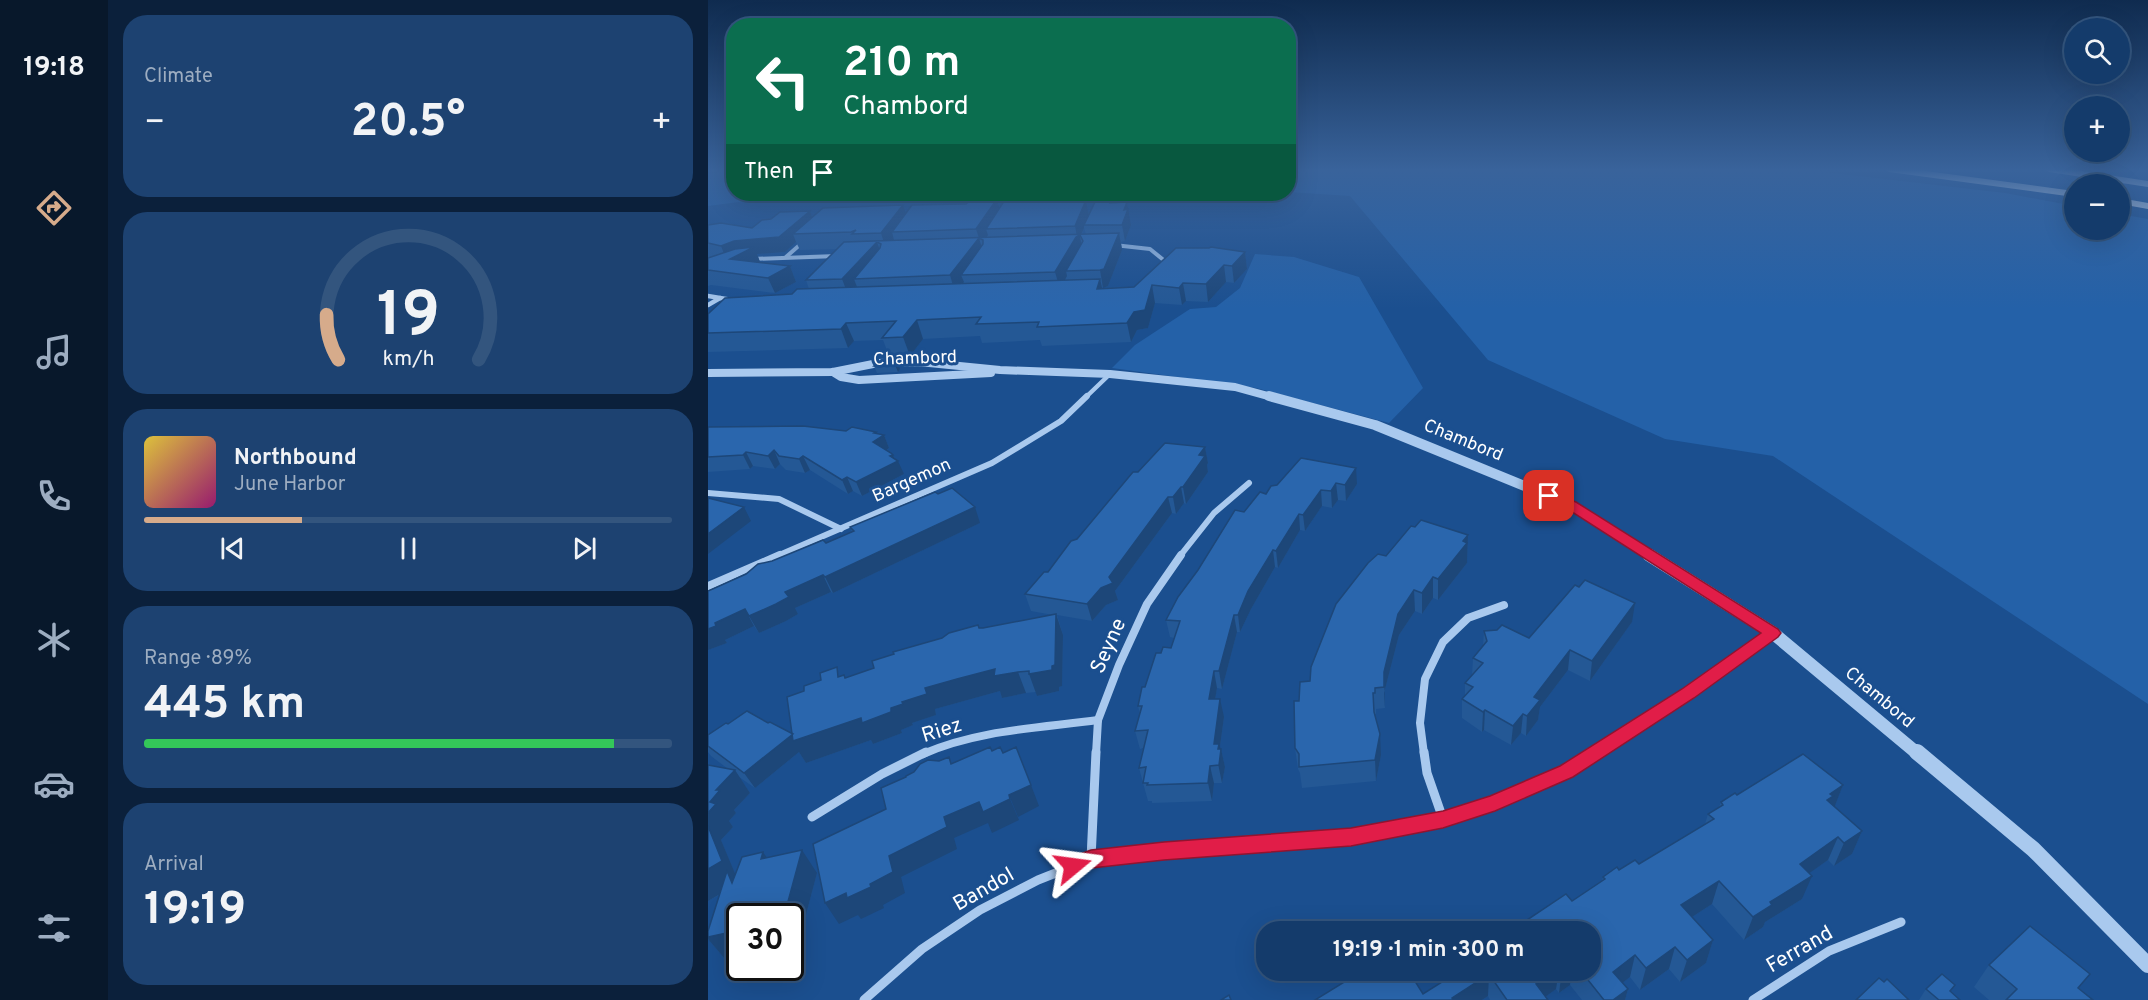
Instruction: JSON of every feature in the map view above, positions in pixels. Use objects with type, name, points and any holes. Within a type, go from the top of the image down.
[{"type":"street","points":[[786,257],[808,238]]},
{"type":"street","points":[[1112,245],[1142,246],[1161,254],[1166,262],[1159,269]]},
{"type":"street","points":[[741,260],[843,255]]},
{"type":"street","points":[[708,296],[738,301],[730,306]]},
{"type":"street","points":[[708,305],[720,298]]},
{"type":"street","name":"Chambord","points":[[708,373],[837,375],[878,363],[923,363],[1000,370],[1110,374],[1235,387],[1375,425],[1571,505],[1773,633],[2033,849],[2148,965]]},
{"type":"street","points":[[912,378],[923,363]]},
{"type":"street","name":"Chambord","points":[[837,375],[849,384],[894,384],[912,378],[983,374],[1000,370]]},
{"type":"street","name":"Bargemon","points":[[708,586],[992,463],[1061,421],[1110,374]]},
{"type":"street","name":"Seyne","points":[[1091,859],[1098,720],[1119,665],[1147,604],[1184,551],[1214,513],[1249,483]]},
{"type":"street","points":[[708,493],[779,499],[841,529]]},
{"type":"street","points":[[1443,819],[1427,773],[1420,723],[1425,679],[1443,642],[1468,618],[1504,605]]},
{"type":"street","name":"Bandol","points":[[864,1000],[922,949],[980,910],[1038,880],[1091,859],[1244,844],[1351,837],[1443,819],[1495,802],[1567,771],[1688,693],[1773,633]]},
{"type":"street","name":"Riez","points":[[812,817],[860,785],[928,752],[978,738],[1098,720]]},
{"type":"street","name":"Ferrand","points":[[1753,1000],[1829,951],[1901,922]]},
{"type":"shaded area","points":[[1367,216],[2064,216],[2064,240],[2130,240],[2130,216],[2148,219],[2148,704],[1773,456],[1665,439],[1488,360]]},
{"type":"shaded area","points":[[1255,254],[1294,257],[1359,277],[1423,388],[1389,423],[1256,388],[1112,368],[1135,345],[1190,309],[1216,307],[1240,288]]},
{"type":"building","points":[[775,216],[804,216],[779,237],[734,241],[721,246],[708,243],[708,225],[721,223],[752,228],[762,220],[771,219]]},
{"type":"building","points":[[814,216],[895,216],[881,233],[852,234],[856,230],[793,234]]},
{"type":"building","points":[[904,216],[985,216],[976,229],[892,232]]},
{"type":"building","points":[[995,216],[1079,216],[1075,226],[986,229]]},
{"type":"building","points":[[1088,216],[1126,216],[1122,225],[1084,225]]},
{"type":"building","points":[[1119,233],[1104,269],[1100,270],[1066,271],[1083,241],[1080,235],[1076,237],[1055,272],[961,275],[983,244],[983,240],[979,238],[950,275],[854,279],[880,248],[881,244],[877,242],[842,279],[806,280],[844,242]]},
{"type":"building","points":[[754,247],[730,259],[790,266],[768,278],[708,270],[708,258],[735,249]]},
{"type":"building","points":[[1211,247],[1245,252],[1232,266],[1224,265],[1206,284],[1183,283],[1179,288],[1152,285],[1145,310],[1134,312],[1127,323],[1037,327],[1039,322],[976,324],[981,317],[917,320],[903,337],[882,338],[896,321],[846,323],[841,329],[708,333],[708,314],[725,298],[792,294],[797,289],[1100,279],[1097,289],[1134,287],[1176,248]]},
{"type":"building","points":[[898,362],[895,365],[874,366],[877,363]]},
{"type":"building","points":[[803,426],[846,431],[852,427],[876,432],[874,433],[884,435],[873,442],[891,453],[893,455],[890,456],[898,461],[856,482],[847,477],[842,480],[803,456],[799,459],[779,456],[774,450],[768,456],[746,452],[743,455],[708,457],[708,427]]},
{"type":"building","points":[[1165,443],[1205,447],[1199,455],[1205,456],[1183,487],[1173,497],[1168,497],[1109,577],[1113,583],[1101,588],[1087,604],[1025,594],[1044,572],[1048,572],[1071,541],[1077,539],[1133,472],[1138,472]]},
{"type":"building","points":[[1301,458],[1356,468],[1345,485],[1336,483],[1331,491],[1321,490],[1303,515],[1299,514],[1248,591],[1238,615],[1234,615],[1219,671],[1214,671],[1209,699],[1220,699],[1214,744],[1219,744],[1218,749],[1221,749],[1219,765],[1210,766],[1208,783],[1147,785],[1148,783],[1143,783],[1146,767],[1139,768],[1148,730],[1135,731],[1142,706],[1138,706],[1142,687],[1145,687],[1156,653],[1161,653],[1163,647],[1171,648],[1180,621],[1166,620],[1178,597],[1198,570],[1235,510],[1244,512],[1260,492],[1266,494],[1271,486],[1277,485]]},
{"type":"building","points":[[952,488],[975,507],[825,577],[823,575],[785,592],[789,597],[776,604],[749,616],[745,609],[715,623],[716,626],[708,629],[708,591],[746,574],[758,564],[772,561],[823,540],[826,543],[854,531],[850,527],[935,492],[938,494]]},
{"type":"building","points":[[708,498],[744,507],[708,534]]},
{"type":"building","points":[[1421,520],[1468,535],[1463,541],[1467,543],[1438,579],[1433,577],[1422,593],[1414,590],[1398,614],[1384,672],[1384,687],[1375,688],[1375,693],[1373,693],[1374,712],[1380,734],[1375,760],[1299,767],[1299,754],[1295,748],[1294,701],[1299,701],[1300,682],[1310,681],[1311,667],[1336,604],[1368,563],[1378,554],[1386,556],[1411,526],[1415,527]]},
{"type":"building","points":[[1585,580],[1635,603],[1592,661],[1570,650],[1534,697],[1540,700],[1527,716],[1523,714],[1513,726],[1462,699],[1473,687],[1465,683],[1483,663],[1473,658],[1487,641],[1484,631],[1497,630],[1502,625],[1529,638],[1575,585],[1579,587]]},
{"type":"building","points":[[1056,614],[1055,665],[1052,666],[1052,670],[994,676],[995,669],[957,679],[925,688],[927,694],[902,702],[903,704],[891,708],[891,712],[862,723],[861,718],[793,741],[787,697],[804,691],[804,686],[821,680],[820,673],[837,667],[838,677],[844,675],[845,678],[874,668],[872,661],[894,654],[893,652],[942,638],[949,633],[978,625],[979,628],[983,628]]},
{"type":"building","points":[[747,711],[793,734],[744,773],[708,746],[708,735]]},
{"type":"building","points":[[990,747],[992,751],[1000,747],[1003,753],[1016,747],[1031,785],[1009,795],[1010,799],[983,812],[979,802],[944,817],[947,827],[889,856],[893,872],[870,884],[871,887],[847,898],[846,893],[825,903],[813,844],[886,809],[881,788],[906,777],[920,764],[928,760],[939,761],[949,757],[951,764]]},
{"type":"building","points":[[1803,754],[1843,785],[1830,794],[1833,796],[1827,800],[1862,831],[1844,843],[1838,837],[1800,864],[1812,876],[1770,902],[1772,905],[1753,917],[1719,881],[1681,905],[1713,940],[1687,960],[1675,947],[1646,968],[1635,955],[1613,972],[1628,989],[1613,1000],[1604,1000],[1589,981],[1601,981],[1601,921],[1526,921],[1566,894],[1572,901],[1605,879],[1603,877],[1617,867],[1619,870],[1635,860],[1639,864],[1714,819],[1708,814],[1723,805],[1721,802],[1735,793],[1737,795]]},
{"type":"building","points":[[708,765],[735,770],[716,790],[720,790],[710,802],[716,804],[708,813]]},
{"type":"building","points":[[708,826],[722,861],[708,869]]},
{"type":"building","points":[[802,850],[788,903],[726,903],[726,933],[708,937],[727,871],[732,883],[742,857],[763,852],[761,859]]},
{"type":"building","points":[[2030,926],[2090,974],[2078,988],[2093,1000],[2006,1000],[2017,989],[1989,965]]},
{"type":"building","points":[[1942,974],[1955,985],[1950,991],[1960,1000],[1939,1000],[1926,989]]},
{"type":"building","points":[[1879,978],[1884,982],[1887,979],[1909,1000],[1856,1000]]},
{"type":"building","points":[[1346,981],[1415,981],[1423,994],[1444,981],[1478,981],[1452,998],[1453,1000],[1315,1000]]},
{"type":"building","points":[[1494,981],[1540,981],[1536,984],[1548,1000],[1507,1000]]},
{"type":"building","points":[[1229,995],[1231,1000],[1221,1000]]},
{"type":"route","points":[[1073,866],[1091,859],[1164,851],[1351,837],[1443,819],[1495,802],[1567,771],[1688,693],[1773,633],[1571,505],[1549,496]]}]
